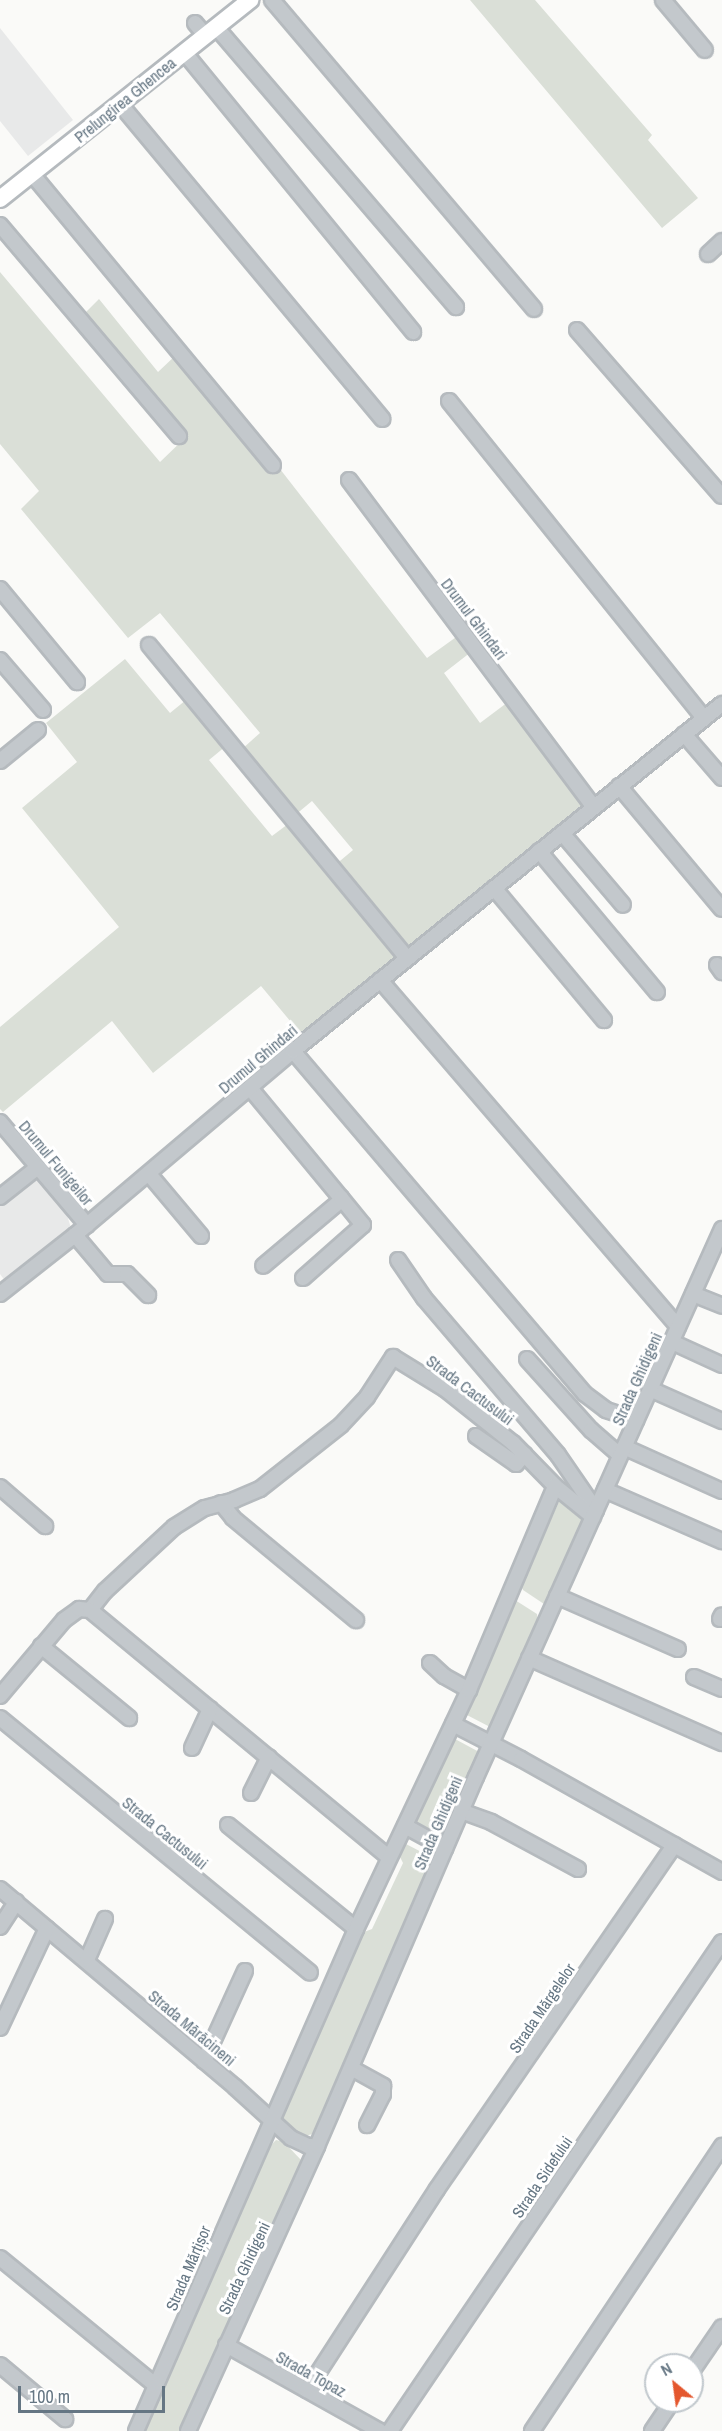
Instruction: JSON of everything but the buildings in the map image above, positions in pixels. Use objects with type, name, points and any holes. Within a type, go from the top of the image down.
[{"type":"main road","name":"Prelungirea Ghencea","points":[[0,199],[184,52],[206,28],[250,0]]},
{"type":"street","points":[[272,0],[534,309]]},
{"type":"street","points":[[663,0],[705,50]]},
{"type":"street","points":[[206,28],[456,307]]},
{"type":"street","points":[[184,52],[413,332]]},
{"type":"street","points":[[120,104],[382,419]]},
{"type":"street","points":[[32,174],[273,465]]},
{"type":"street","points":[[0,225],[179,436]]},
{"type":"street","points":[[708,254],[722,242]]},
{"type":"street","points":[[577,330],[722,496]]},
{"type":"street","points":[[449,401],[704,718]]},
{"type":"street","name":"Drumul Ghindari","points":[[349,480],[594,807]]},
{"type":"street","points":[[0,590],[77,682]]},
{"type":"street","points":[[149,645],[407,958]]},
{"type":"street","points":[[0,660],[43,710]]},
{"type":"street","name":"Drumul Ghindari","points":[[0,1294],[75,1236],[293,1051],[722,704]]},
{"type":"street","points":[[0,761],[38,730]]},
{"type":"street","points":[[684,734],[722,778]]},
{"type":"street","points":[[619,786],[722,909]]},
{"type":"street","points":[[562,833],[623,905]]},
{"type":"street","points":[[538,851],[657,992]]},
{"type":"street","points":[[494,888],[604,1020]]},
{"type":"street","points":[[380,980],[678,1327]]},
{"type":"street","points":[[293,1051],[585,1394],[606,1410],[636,1420]]},
{"type":"street","points":[[250,1088],[363,1225],[303,1278]]},
{"type":"street","name":"Drumul Funigeilor","points":[[0,1122],[87,1225]]},
{"type":"street","points":[[0,1197],[38,1167]]},
{"type":"street","points":[[149,1174],[201,1236]]},
{"type":"street","points":[[263,1266],[341,1198]]},
{"type":"street","name":"Strada Ghidigeni","points":[[188,2431],[317,2146],[491,1743],[722,1229]]},
{"type":"street","points":[[75,1236],[108,1274],[127,1274],[148,1295]]},
{"type":"street","points":[[398,1260],[424,1298],[558,1455],[594,1513]]},
{"type":"street","points":[[694,1291],[722,1300]]},
{"type":"street","points":[[694,1291],[722,1306]]},
{"type":"street","points":[[672,1342],[722,1365]]},
{"type":"street","name":"Strada Cactusului","points":[[221,1503],[248,1496],[269,1484],[341,1425],[367,1397],[393,1357],[445,1389],[525,1454],[555,1486],[594,1513]]},
{"type":"street","points":[[527,1359],[591,1430],[622,1451],[722,1491]]},
{"type":"street","points":[[650,1389],[722,1421]]},
{"type":"street","name":"Strada Cactusului","points":[[476,1436],[516,1464],[525,1454]]},
{"type":"street","name":"Strada Mărțișor","points":[[136,2431],[356,1929],[469,1690],[555,1486]]},
{"type":"street","points":[[0,1487],[45,1526]]},
{"type":"street","points":[[605,1490],[722,1541]]},
{"type":"street","points":[[0,1696],[64,1620],[85,1609],[174,1527],[196,1512],[221,1503],[234,1518],[356,1620]]},
{"type":"street","points":[[557,1596],[678,1649]]},
{"type":"street","points":[[85,1609],[389,1857]]},
{"type":"street","points":[[41,1646],[129,1718]]},
{"type":"street","points":[[530,1658],[722,1743]]},
{"type":"street","points":[[430,1663],[444,1676],[469,1690]]},
{"type":"street","points":[[694,1677],[722,1689]]},
{"type":"street","points":[[192,1748],[210,1709]]},
{"type":"street","name":"Strada Cactusului","points":[[0,1718],[310,1973]]},
{"type":"street","points":[[453,1724],[722,1872]]},
{"type":"street","points":[[251,1793],[268,1757]]},
{"type":"street","points":[[461,1811],[491,1822],[578,1869]]},
{"type":"street","points":[[228,1825],[356,1929]]},
{"type":"street","points":[[405,1826],[445,1848]]},
{"type":"street","name":"Strada Mărgelelor","points":[[307,2390],[437,2189],[674,1845]]},
{"type":"street","name":"Strada Mărăcineni","points":[[0,1888],[87,1960],[272,2119],[291,2138],[308,2146],[317,2146]]},
{"type":"street","points":[[0,1927],[16,1902]]},
{"type":"street","points":[[87,1960],[105,1919]]},
{"type":"street","points":[[0,2028],[47,1928]]},
{"type":"street","name":"Strada Sidefului","points":[[390,2431],[722,1942]]},
{"type":"street","points":[[204,2061],[245,1971]]},
{"type":"street","points":[[351,2068],[383,2086],[383,2094],[367,2125]]},
{"type":"street","points":[[532,2431],[722,2146]]},
{"type":"street","points":[[0,2258],[155,2385]]},
{"type":"street","points":[[704,2353],[722,2326]]},
{"type":"street","name":"Strada Topaz","points":[[226,2345],[380,2431]]},
{"type":"street","points":[[0,2365],[65,2419]]},
{"type":"street","points":[[652,2431],[664,2413]]},
{"type":"shaded area","points":[[470,0],[535,0],[652,135],[648,140],[698,198],[662,228]]},
{"type":"shaded area","points":[[0,28],[73,120],[28,156],[0,121]]},
{"type":"shaded area","points":[[0,272],[160,462],[187,436],[85,313],[99,299],[158,372],[176,355],[274,473],[280,469],[427,658],[459,635],[471,652],[444,673],[480,723],[508,702],[586,806],[301,1034],[261,986],[153,1073],[112,1021],[3,1112],[0,1109],[0,1027],[119,927],[22,808],[77,762],[46,723],[125,659],[170,713],[186,700],[226,746],[209,760],[272,836],[288,824],[328,871],[353,850],[312,801],[294,816],[241,750],[260,733],[160,613],[128,638],[21,509],[39,491],[0,444]]},
{"type":"shaded area","points":[[36,1175],[66,1212],[71,1228],[69,1236],[8,1285],[0,1274],[0,1204]]},
{"type":"shaded area","points":[[561,1497],[584,1518],[584,1524],[548,1602],[544,1604],[523,1590],[521,1586]]},
{"type":"shaded area","points":[[515,1600],[537,1614],[538,1624],[492,1728],[465,1714]]},
{"type":"shaded area","points":[[455,1739],[481,1753],[444,1837],[438,1838],[413,1825]]},
{"type":"shaded area","points":[[404,1843],[435,1859],[317,2133],[300,2137],[280,2121],[364,1932],[372,1929],[403,1863],[399,1855]]},
{"type":"shaded area","points":[[276,2140],[284,2142],[301,2160],[181,2431],[143,2431],[270,2146]]}]
